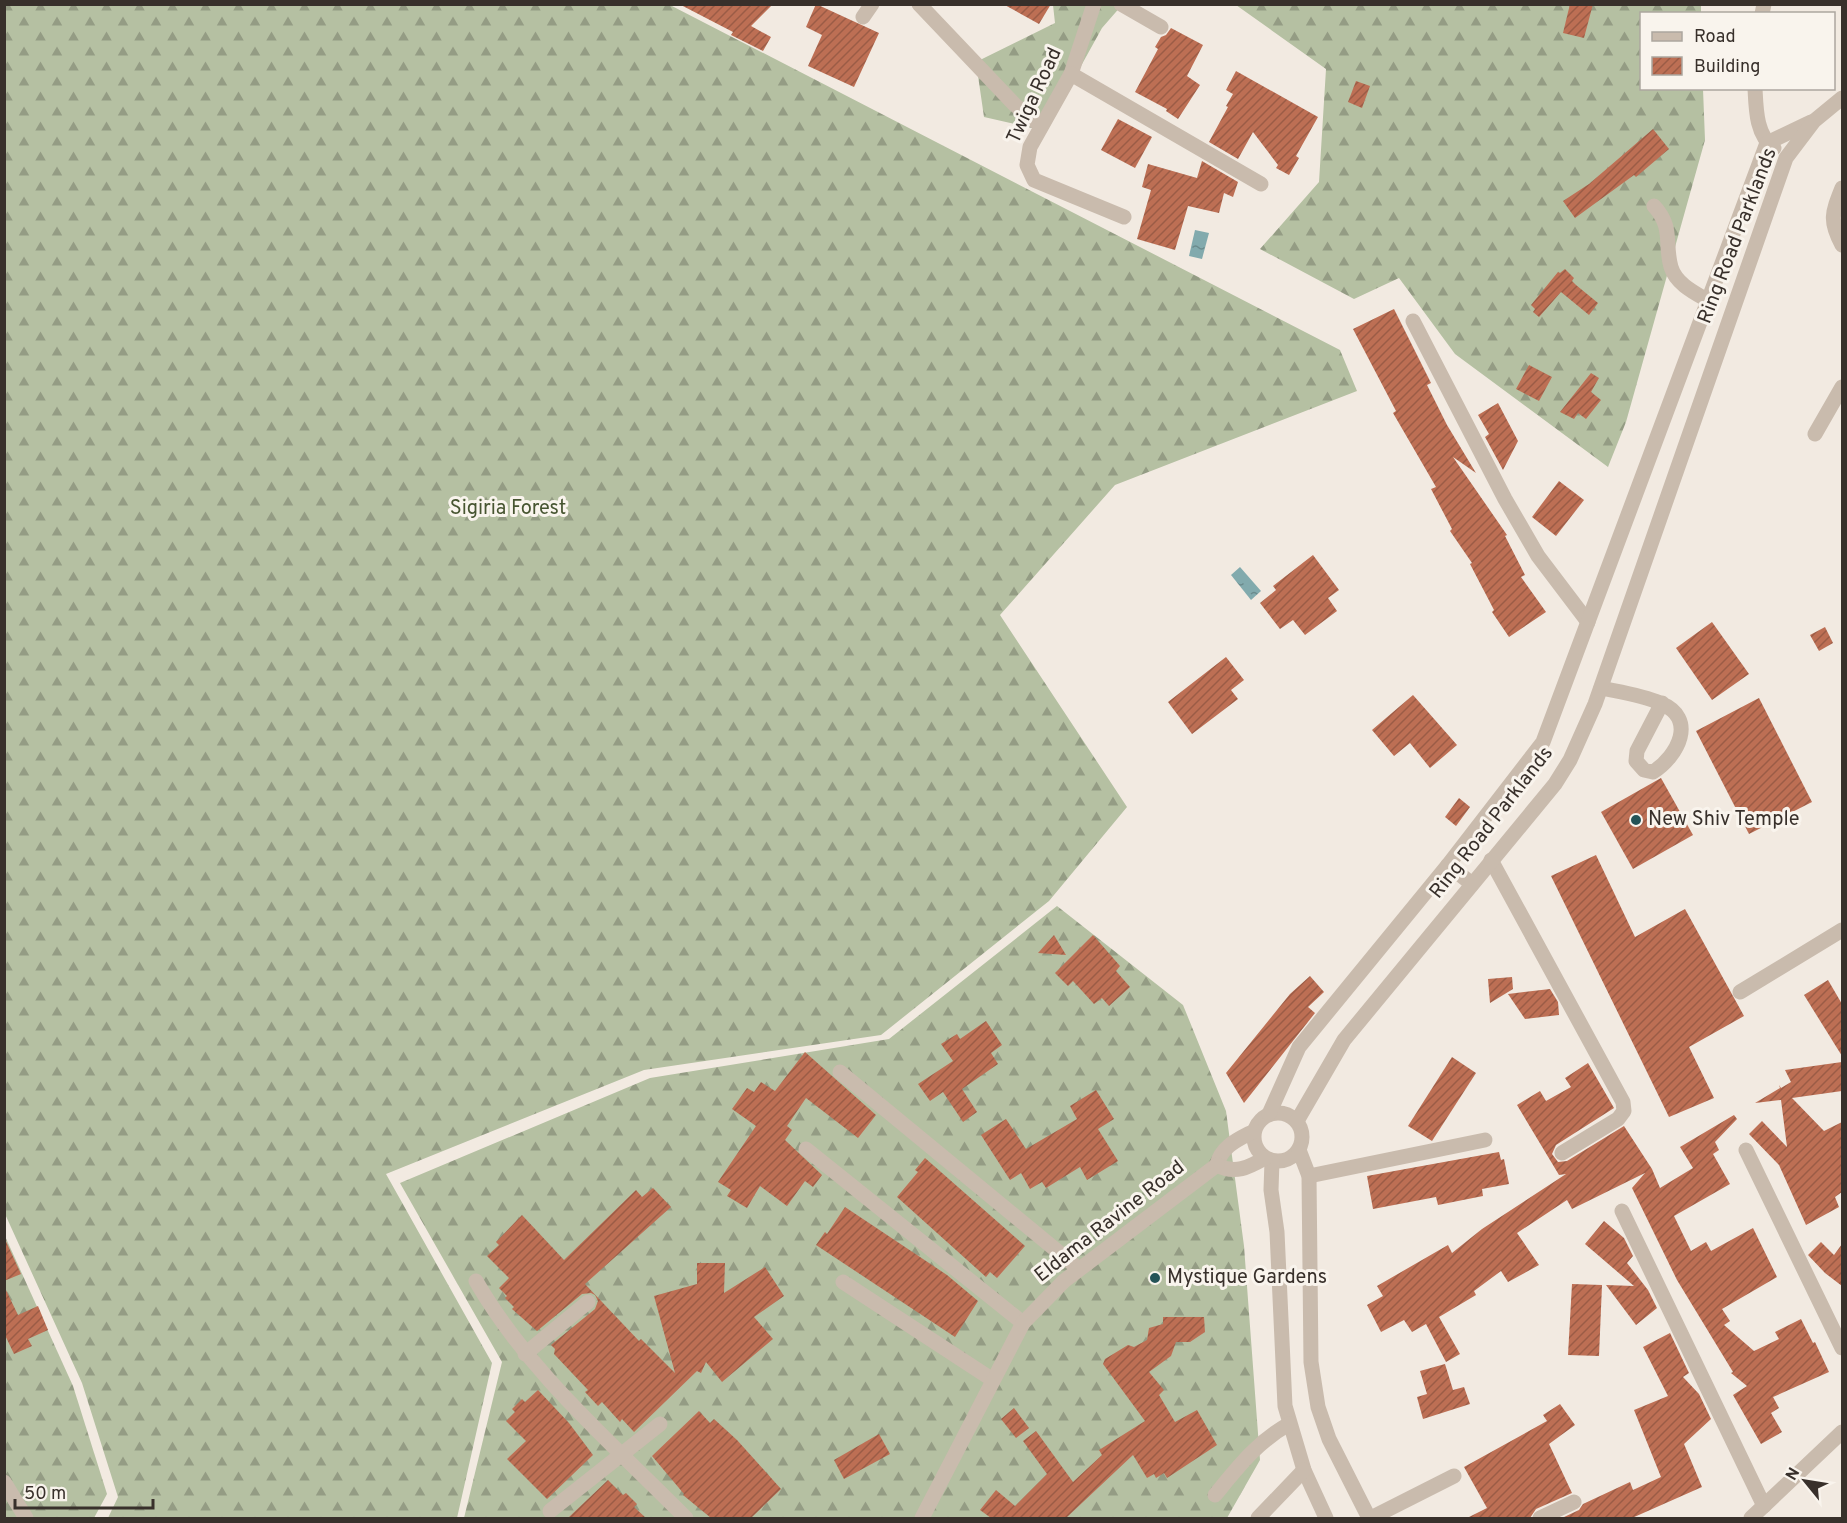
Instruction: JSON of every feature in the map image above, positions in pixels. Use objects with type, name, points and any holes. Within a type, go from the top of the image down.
[{"type":"street","points":[[919,4],[1015,105],[1041,126]]},
{"type":"street","name":"Twiga Road","points":[[1094,4],[1071,74],[1030,147],[1027,165],[1034,180],[1124,217]]},
{"type":"street","points":[[1121,4],[1161,27]]},
{"type":"street","points":[[1071,74],[1261,184]]},
{"type":"street","points":[[1755,90],[1757,121],[1767,143],[1786,158]]},
{"type":"street","points":[[1814,121],[1842,98]]},
{"type":"street","name":"Ring Road Parklands","points":[[1269,1114],[1299,1047],[1448,865],[1543,742],[1767,143],[1814,121]]},
{"type":"street","name":"Ring Road Parklands","points":[[1297,1121],[1344,1040],[1555,784],[1570,760],[1601,688],[1786,158],[1814,121]]},
{"type":"street","points":[[1842,188],[1833,210],[1833,228],[1842,245]]},
{"type":"street","points":[[1653,206],[1665,220],[1671,268],[1687,287],[1709,301]]},
{"type":"street","points":[[1413,321],[1505,499],[1538,556],[1588,622]]},
{"type":"street","points":[[1815,434],[1842,387]]},
{"type":"street","points":[[1601,688],[1662,703]]},
{"type":"street","points":[[1491,860],[1623,1102],[1624,1111],[1618,1119],[1562,1153]]},
{"type":"street","points":[[1448,865],[1472,884]]},
{"type":"street","points":[[1740,992],[1842,930]]},
{"type":"street","points":[[840,1072],[1079,1269]]},
{"type":"street","points":[[1284,1113],[1297,1121],[1303,1135],[1299,1150],[1287,1160],[1269,1159],[1255,1146],[1254,1131],[1257,1124],[1269,1114],[1284,1113]]},
{"type":"street","points":[[1217,1165],[1227,1147],[1254,1131]]},
{"type":"street","points":[[1309,1176],[1485,1140]]},
{"type":"street","points":[[806,1149],[1023,1323]]},
{"type":"street","points":[[1299,1150],[1309,1176],[1311,1362],[1318,1407],[1329,1439],[1370,1518],[1454,1476]]},
{"type":"street","points":[[1746,1150],[1842,1348]]},
{"type":"street","points":[[1269,1159],[1277,1232],[1282,1372],[1289,1424],[1304,1470],[1326,1518]]},
{"type":"street","name":"Eldama Ravine Road","points":[[922,1518],[1023,1323],[1042,1302],[1079,1269],[1217,1165],[1239,1170],[1269,1159]]},
{"type":"street","points":[[1622,1211],[1764,1506]]},
{"type":"street","points":[[476,1281],[497,1318],[525,1354],[686,1518]]},
{"type":"street","points":[[843,1282],[993,1380]]},
{"type":"street","points":[[525,1354],[588,1302]]},
{"type":"street","points":[[550,1511],[660,1424]]},
{"type":"street","points":[[1215,1495],[1249,1453],[1271,1434],[1289,1424]]},
{"type":"street","points":[[1751,1518],[1842,1432]]},
{"type":"street","points":[[1258,1518],[1304,1470]]},
{"type":"street","points":[[4,1482],[26,1518]]},
{"type":"street","points":[[1540,1518],[1574,1502]]},
{"type":"green space","name":"Sigiria Forest","points":[[4,5],[670,5],[1340,350],[1357,391],[1115,485],[1000,615],[1127,807],[1049,901],[881,1035],[644,1070],[386,1174],[492,1363],[457,1518],[108,1518],[118,1497],[82,1383],[5,1214]]},
{"type":"green space","points":[[1053,5],[1122,5],[1102,28],[1045,131],[984,117],[976,62],[1055,23]]},
{"type":"green space","points":[[1236,5],[1701,5],[1701,12],[1640,12],[1640,90],[1703,90],[1705,140],[1626,422],[1608,467],[1455,354],[1399,278],[1354,299],[1260,249],[1319,182],[1326,69]]},
{"type":"green space","points":[[1057,906],[1183,1005],[1226,1111],[1244,1246],[1260,1460],[1227,1518],[464,1518],[502,1362],[400,1183],[650,1078],[889,1039]]},
{"type":"green space","points":[[4,1234],[73,1386],[107,1494],[94,1518],[5,1518]]},
{"type":"water","points":[[1195,230],[1209,233],[1202,259],[1189,256]]},
{"type":"water","points":[[1240,567],[1261,591],[1251,600],[1231,575]]},
{"type":"building","points":[[679,4],[773,4],[751,26],[771,37],[763,51],[731,35],[733,32]]},
{"type":"building","points":[[816,4],[879,33],[854,87],[808,66],[822,35],[806,27]]},
{"type":"building","points":[[1003,4],[1051,4],[1039,24]]},
{"type":"building","points":[[1570,4],[1593,4],[1584,38],[1563,33]]},
{"type":"building","points":[[1171,28],[1203,45],[1187,76],[1200,85],[1178,119],[1166,111],[1167,109],[1135,92],[1158,49],[1155,47],[1161,37],[1166,35]]},
{"type":"building","points":[[1236,71],[1318,117],[1296,156],[1299,158],[1289,175],[1276,168],[1278,165],[1253,132],[1238,159],[1209,142],[1233,94],[1226,90]]},
{"type":"building","points":[[1356,81],[1370,86],[1362,108],[1348,102]]},
{"type":"building","points":[[1118,119],[1152,137],[1135,168],[1101,150]]},
{"type":"building","points":[[1653,129],[1669,149],[1636,177],[1634,175],[1575,218],[1563,201],[1589,184]]},
{"type":"building","points":[[1202,161],[1238,182],[1233,197],[1224,193],[1219,213],[1188,206],[1175,250],[1137,239],[1151,190],[1142,187],[1148,164],[1197,178]]},
{"type":"building","points":[[1565,269],[1574,278],[1572,281],[1598,303],[1589,315],[1561,292],[1539,317],[1533,312],[1535,309],[1531,305],[1558,272]]},
{"type":"building","points":[[1394,309],[1431,383],[1427,385],[1447,425],[1476,473],[1453,457],[1507,535],[1505,536],[1525,575],[1521,577],[1546,612],[1509,637],[1492,612],[1494,610],[1470,564],[1472,563],[1450,531],[1452,529],[1431,489],[1436,487],[1393,413],[1396,411],[1353,329]]},
{"type":"building","points":[[1529,365],[1552,377],[1539,401],[1516,389]]},
{"type":"building","points":[[1591,373],[1599,378],[1591,392],[1601,400],[1586,419],[1578,413],[1574,419],[1560,412]]},
{"type":"building","points":[[1498,403],[1518,441],[1503,470],[1485,437],[1489,434],[1478,415]]},
{"type":"building","points":[[1559,481],[1584,500],[1556,536],[1532,517]]},
{"type":"building","points":[[1313,555],[1339,590],[1328,598],[1337,611],[1305,635],[1293,620],[1280,629],[1260,603],[1276,590],[1273,586]]},
{"type":"building","points":[[1712,622],[1749,674],[1712,700],[1676,648]]},
{"type":"building","points":[[1825,627],[1833,643],[1819,651],[1810,635]]},
{"type":"building","points":[[1226,657],[1244,680],[1231,690],[1238,699],[1192,734],[1168,702]]},
{"type":"building","points":[[1413,695],[1457,745],[1430,768],[1410,743],[1394,756],[1372,730]]},
{"type":"building","points":[[1759,698],[1812,802],[1749,834],[1696,731]]},
{"type":"building","points":[[1661,778],[1693,835],[1633,869],[1601,812]]},
{"type":"building","points":[[1459,798],[1470,807],[1456,826],[1445,817]]},
{"type":"building","points":[[1596,855],[1635,937],[1685,909],[1744,1016],[1689,1047],[1714,1098],[1669,1117],[1551,876]]},
{"type":"building","points":[[1054,935],[1066,955],[1038,953]]},
{"type":"building","points":[[1093,935],[1120,966],[1116,971],[1130,987],[1109,1006],[1102,998],[1094,1004],[1073,981],[1068,986],[1055,973]]},
{"type":"building","points":[[1310,976],[1324,992],[1308,1007],[1315,1013],[1244,1103],[1226,1073],[1290,994]]},
{"type":"building","points":[[1512,977],[1513,989],[1490,1003],[1488,979]]},
{"type":"building","points":[[1828,980],[1842,1004],[1842,1056],[1804,995]]},
{"type":"building","points":[[1550,989],[1558,1002],[1559,1015],[1525,1019],[1508,994]]},
{"type":"building","points":[[986,1021],[1002,1045],[991,1053],[998,1064],[962,1089],[977,1112],[963,1122],[943,1092],[930,1101],[918,1084],[953,1061],[941,1044],[957,1034],[960,1039]]},
{"type":"building","points":[[805,1052],[876,1115],[858,1138],[806,1098],[787,1126],[792,1130],[785,1140],[822,1175],[813,1187],[805,1181],[787,1206],[760,1186],[747,1208],[727,1196],[731,1190],[718,1182],[756,1126],[732,1109],[747,1088],[754,1092],[761,1082],[775,1091]]},
{"type":"building","points":[[1452,1057],[1476,1073],[1432,1141],[1408,1126]]},
{"type":"building","points":[[1842,1062],[1842,1091],[1792,1098],[1824,1131],[1842,1122],[1842,1192],[1835,1197],[1839,1207],[1806,1225],[1779,1165],[1749,1134],[1762,1121],[1787,1147],[1781,1100],[1755,1103],[1780,1088],[1779,1085],[1781,1088],[1791,1082],[1785,1070]]},
{"type":"building","points":[[1588,1063],[1614,1108],[1556,1145],[1552,1154],[1558,1162],[1567,1161],[1624,1126],[1652,1169],[1660,1188],[1693,1168],[1680,1147],[1734,1115],[1737,1119],[1715,1142],[1719,1150],[1713,1154],[1730,1184],[1674,1216],[1691,1251],[1706,1242],[1711,1251],[1753,1228],[1777,1277],[1722,1309],[1730,1321],[1724,1325],[1754,1351],[1779,1339],[1775,1332],[1801,1319],[1829,1372],[1773,1397],[1779,1408],[1771,1413],[1782,1432],[1761,1444],[1733,1395],[1747,1386],[1731,1373],[1733,1372],[1677,1280],[1632,1188],[1645,1173],[1572,1209],[1567,1200],[1517,1233],[1539,1265],[1508,1282],[1501,1271],[1474,1291],[1476,1295],[1439,1317],[1460,1354],[1446,1362],[1426,1324],[1412,1332],[1404,1320],[1381,1332],[1367,1305],[1383,1296],[1377,1286],[1448,1245],[1452,1253],[1482,1229],[1566,1174],[1559,1175],[1517,1105],[1540,1091],[1546,1101],[1571,1087],[1565,1078]]},
{"type":"building","points":[[1096,1090],[1114,1119],[1098,1129],[1118,1161],[1087,1180],[1080,1167],[1046,1188],[1042,1182],[1030,1189],[1021,1173],[1010,1180],[981,1135],[1006,1119],[1026,1149],[1077,1119],[1070,1106]]},
{"type":"building","points":[[1499,1152],[1501,1160],[1504,1159],[1509,1184],[1482,1189],[1483,1196],[1438,1205],[1436,1197],[1373,1209],[1367,1176]]},
{"type":"building","points":[[925,1158],[1025,1246],[997,1278],[990,1272],[986,1277],[897,1197],[918,1172],[915,1170]]},
{"type":"building","points":[[653,1188],[671,1207],[585,1284],[639,1341],[641,1339],[675,1373],[654,1296],[697,1284],[697,1263],[725,1263],[724,1293],[765,1267],[784,1296],[754,1317],[773,1339],[722,1382],[706,1362],[701,1373],[697,1371],[634,1432],[622,1419],[620,1422],[602,1402],[598,1406],[585,1392],[588,1390],[554,1354],[555,1349],[551,1345],[595,1309],[598,1301],[595,1295],[582,1294],[537,1331],[512,1309],[514,1307],[499,1288],[509,1278],[487,1256],[499,1245],[496,1242],[522,1215],[564,1260],[636,1190],[642,1197]]},
{"type":"building","points":[[845,1207],[947,1275],[978,1301],[955,1337],[816,1245],[825,1232],[827,1234]]},
{"type":"building","points":[[1604,1221],[1624,1238],[1633,1256],[1627,1263],[1648,1290],[1657,1308],[1636,1325],[1606,1285],[1634,1286],[1585,1244]]},
{"type":"building","points":[[4,1237],[21,1274],[4,1281]]},
{"type":"building","points":[[1821,1242],[1834,1255],[1842,1244],[1842,1286],[1825,1273],[1808,1255]]},
{"type":"building","points":[[1572,1284],[1602,1285],[1599,1356],[1568,1355]]},
{"type":"building","points":[[4,1286],[18,1315],[38,1306],[48,1330],[28,1339],[32,1346],[14,1354],[4,1333]]},
{"type":"building","points":[[1163,1317],[1204,1317],[1205,1332],[1190,1342],[1176,1342],[1171,1356],[1149,1372],[1164,1390],[1159,1395],[1175,1422],[1197,1410],[1217,1445],[1167,1478],[1164,1473],[1156,1478],[1154,1474],[1147,1478],[1133,1455],[1066,1518],[991,1518],[980,1510],[996,1490],[1015,1506],[1047,1474],[1023,1441],[1036,1431],[1073,1482],[1102,1455],[1099,1450],[1145,1421],[1103,1364],[1105,1359],[1128,1345],[1134,1347],[1147,1340],[1149,1328],[1163,1324]]},
{"type":"building","points":[[1670,1333],[1689,1373],[1683,1377],[1699,1394],[1711,1419],[1684,1444],[1702,1487],[1632,1518],[1562,1518],[1579,1510],[1583,1504],[1630,1482],[1633,1490],[1661,1477],[1634,1410],[1668,1396],[1643,1347]]},
{"type":"building","points":[[1445,1364],[1453,1390],[1464,1387],[1470,1404],[1423,1419],[1417,1397],[1427,1394],[1420,1371]]},
{"type":"building","points":[[538,1390],[569,1423],[593,1455],[547,1499],[507,1459],[526,1441],[506,1421],[515,1412],[512,1409],[522,1399],[525,1402]]},
{"type":"building","points":[[1560,1404],[1575,1425],[1549,1444],[1572,1493],[1536,1509],[1530,1518],[1467,1518],[1487,1508],[1464,1467],[1547,1421],[1543,1415]]},
{"type":"building","points":[[1014,1408],[1029,1428],[1016,1438],[1001,1419]]},
{"type":"building","points":[[699,1411],[710,1423],[714,1419],[737,1440],[781,1489],[751,1518],[711,1518],[683,1495],[652,1456]]},
{"type":"building","points":[[879,1434],[890,1454],[844,1479],[834,1460]]},
{"type":"building","points":[[608,1480],[623,1495],[626,1493],[637,1504],[634,1507],[646,1518],[568,1518]]},
{"type":"place","name":"New Shiv Temple","points":[[1636,820]]},
{"type":"place","name":"Mystique Gardens","points":[[1155,1278]]}]
